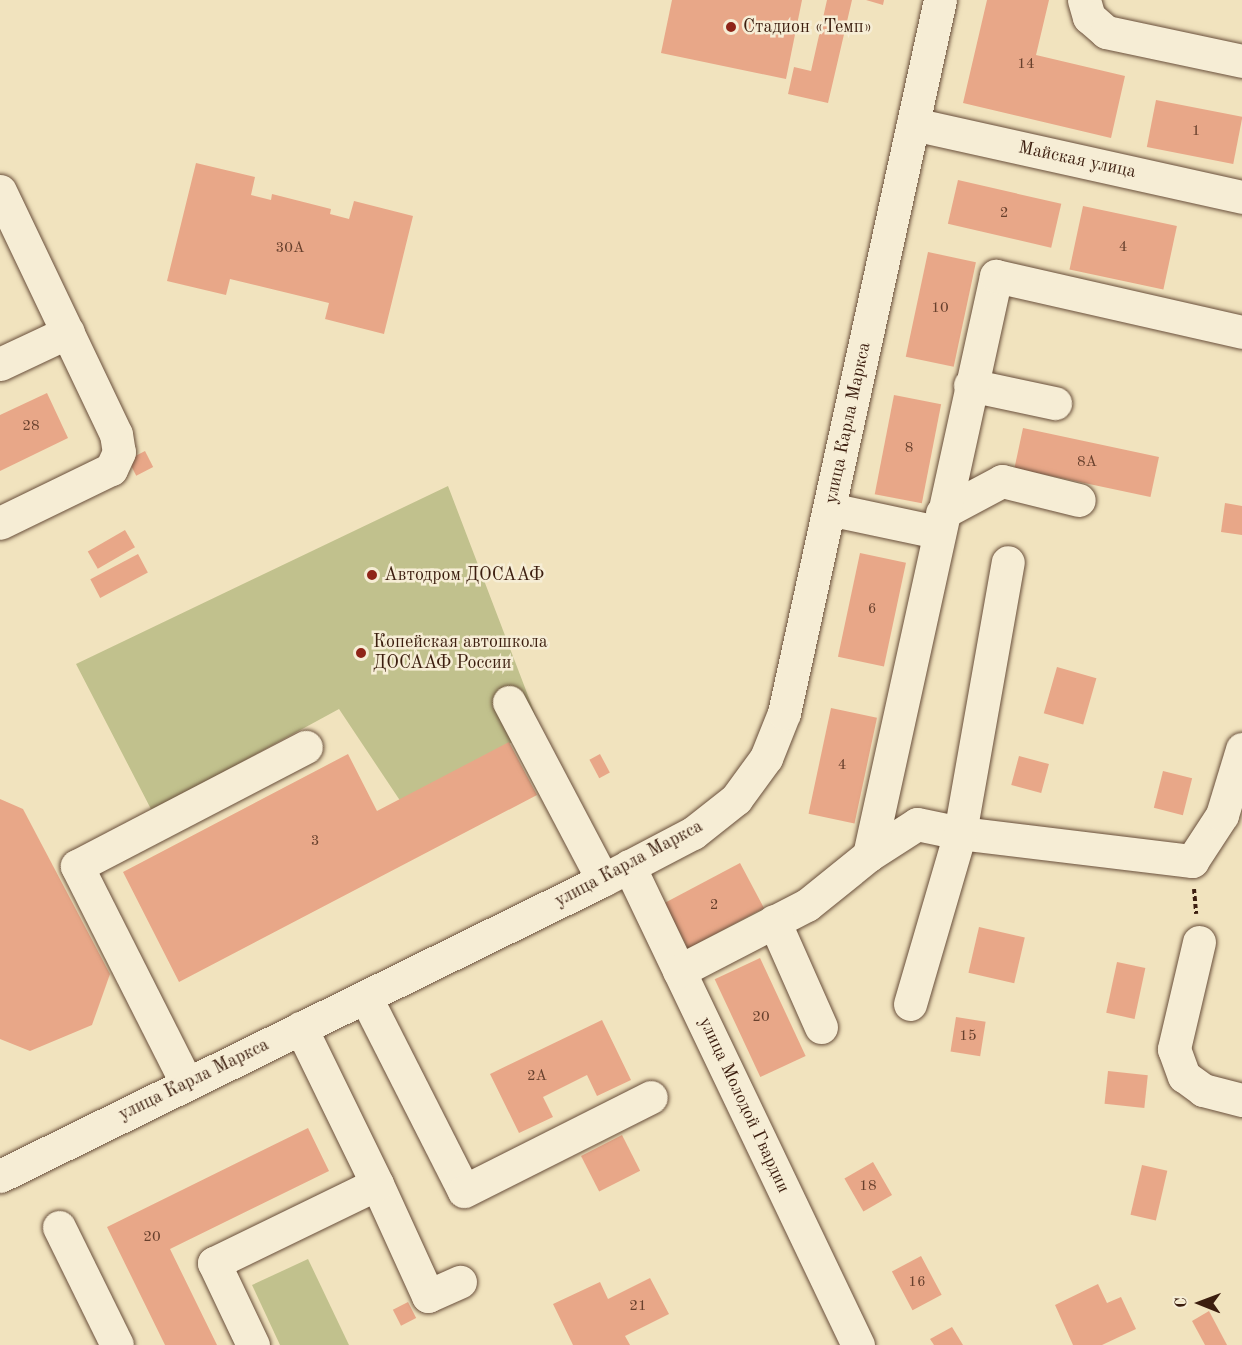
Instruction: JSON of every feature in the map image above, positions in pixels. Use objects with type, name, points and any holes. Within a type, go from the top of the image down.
[{"type":"street","name":"улица Карла Маркса","points":[[0,1176],[186,1082],[366,998],[616,873],[693,833],[736,799],[766,758],[784,713],[940,0]]},
{"type":"street","points":[[1084,0],[1089,17],[1106,32],[1242,61]]},
{"type":"street","name":"Майская улица","points":[[913,124],[1242,197]]},
{"type":"street","points":[[0,190],[116,434],[119,452],[111,470],[0,523]]},
{"type":"street","points":[[870,855],[939,522],[996,276],[1242,332]]},
{"type":"street","points":[[0,364],[68,332]]},
{"type":"street","points":[[970,385],[1055,403]]},
{"type":"street","points":[[829,509],[939,522],[1002,481],[1079,500]]},
{"type":"street","points":[[910,1004],[960,833],[1008,562]]},
{"type":"street","name":"улица Молодой Гвардии","points":[[509,702],[680,970],[858,1345]]},
{"type":"street","points":[[186,1082],[77,866],[306,747]]},
{"type":"street","points":[[680,970],[774,921],[836,885],[870,855],[917,824],[960,833],[1192,861],[1222,815],[1242,749]]},
{"type":"street","points":[[774,921],[821,1027]]},
{"type":"street","points":[[1199,942],[1174,1049],[1184,1076],[1203,1090],[1242,1100]]},
{"type":"street","points":[[366,998],[464,1191],[651,1096]]},
{"type":"street","points":[[301,1028],[377,1184],[428,1296],[460,1282]]},
{"type":"street","points":[[253,1345],[214,1263],[377,1184]]},
{"type":"street","points":[[59,1227],[117,1345]]},
{"type":"path","points":[[1192,861],[1199,942]]},
{"type":"green space","name":"Автодром ДОСААФ","points":[[448,486],[540,727],[401,802],[339,709],[152,811],[76,664]]},
{"type":"green space","points":[[308,1259],[349,1345],[280,1345],[252,1285]]},
{"type":"building","name":"Стадион «Темп»","points":[[672,0],[802,0],[786,79],[661,53]]},
{"type":"building","points":[[827,0],[852,0],[828,103],[788,94],[794,67],[811,71]]},
{"type":"building","points":[[866,0],[884,0],[883,5]]},
{"type":"building","points":[[987,0],[1049,0],[1036,55],[1125,76],[1111,138],[963,103]]},
{"type":"building","points":[[1156,100],[1242,117],[1233,164],[1147,147]]},
{"type":"building","points":[[196,163],[255,177],[251,195],[271,200],[272,194],[331,209],[330,214],[349,219],[354,201],[413,216],[384,334],[325,319],[329,303],[230,279],[226,295],[167,281]]},
{"type":"building","points":[[958,180],[1061,204],[1051,248],[948,224]]},
{"type":"building","points":[[1083,206],[1177,226],[1163,290],[1069,270]]},
{"type":"building","points":[[928,252],[976,262],[954,367],[906,357]]},
{"type":"building","points":[[47,393],[68,438],[0,471],[0,415]]},
{"type":"building","points":[[894,395],[941,404],[922,503],[875,494]]},
{"type":"building","points":[[1023,428],[1159,457],[1150,497],[1014,468]]},
{"type":"building","points":[[145,451],[153,467],[136,476],[128,460]]},
{"type":"building","points":[[1225,503],[1242,506],[1242,535],[1221,532]]},
{"type":"building","points":[[125,530],[135,547],[98,569],[88,552]]},
{"type":"building","points":[[860,553],[906,563],[884,666],[838,657]]},
{"type":"building","points":[[138,554],[148,573],[100,598],[90,579]]},
{"type":"building","points":[[1057,667],[1096,678],[1083,724],[1044,713]]},
{"type":"building","points":[[831,708],[877,718],[855,823],[809,814]]},
{"type":"building","points":[[509,742],[537,795],[179,982],[123,872],[348,754],[377,811]]},
{"type":"building","points":[[600,754],[610,773],[599,778],[589,760]]},
{"type":"building","points":[[1019,756],[1049,764],[1041,793],[1011,785]]},
{"type":"building","points":[[1163,771],[1192,778],[1183,815],[1154,808]]},
{"type":"building","points":[[0,799],[23,809],[110,974],[92,1025],[30,1051],[0,1039]]},
{"type":"building","points":[[740,863],[764,908],[688,948],[664,903]]},
{"type":"building","points":[[979,927],[1025,938],[1014,983],[968,973]]},
{"type":"building","points":[[760,958],[806,1056],[760,1077],[715,979]]},
{"type":"building","points":[[1117,962],[1145,968],[1135,1019],[1106,1013]]},
{"type":"building","points":[[956,1017],[986,1022],[980,1056],[951,1052]]},
{"type":"building","points":[[602,1020],[631,1080],[597,1096],[587,1075],[543,1097],[553,1117],[519,1133],[490,1074]]},
{"type":"building","points":[[1108,1071],[1148,1075],[1144,1108],[1105,1104]]},
{"type":"building","points":[[308,1128],[329,1171],[170,1249],[217,1345],[165,1345],[107,1227]]},
{"type":"building","points":[[622,1135],[640,1171],[599,1192],[581,1156]]},
{"type":"building","points":[[873,1162],[892,1195],[863,1211],[844,1178]]},
{"type":"building","points":[[1142,1165],[1167,1171],[1156,1221],[1131,1215]]},
{"type":"building","points":[[921,1256],[942,1295],[913,1310],[892,1271]]},
{"type":"building","points":[[650,1278],[669,1314],[625,1336],[630,1345],[573,1345],[553,1304],[600,1282],[608,1299]]},
{"type":"building","points":[[1098,1284],[1107,1303],[1121,1297],[1136,1329],[1102,1345],[1073,1345],[1055,1305]]},
{"type":"building","points":[[408,1302],[416,1318],[401,1326],[393,1310]]},
{"type":"building","points":[[1209,1311],[1227,1345],[1205,1345],[1192,1321]]},
{"type":"building","points":[[952,1327],[963,1345],[934,1345],[930,1339]]},
{"type":"place","name":"Стадион «Темп»","points":[[731,27]]},
{"type":"place","name":"Автодром ДОСААФ","points":[[372,575]]},
{"type":"place","name":"Копейская автошкола ДОСААФ России","points":[[361,653]]}]
